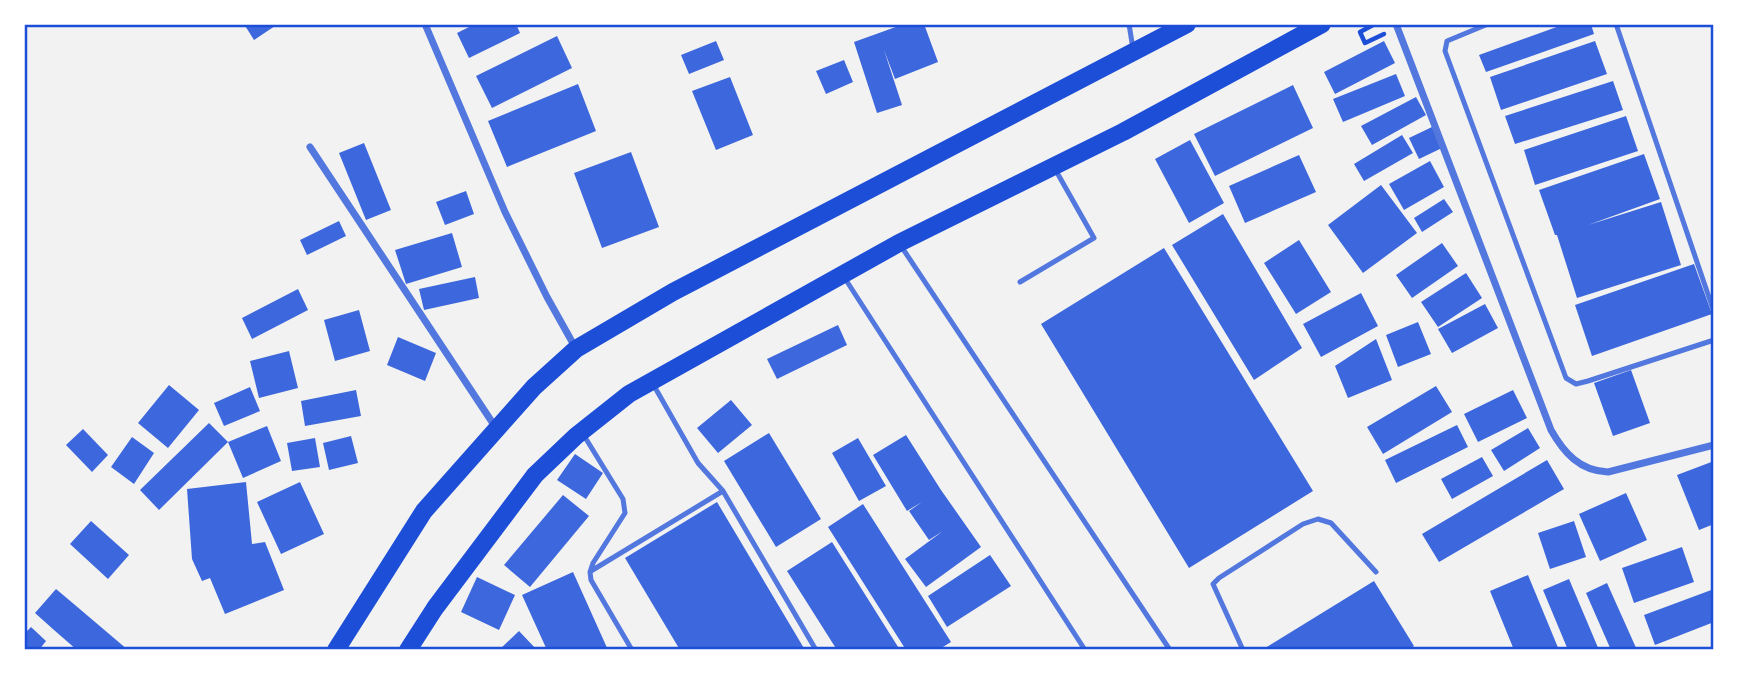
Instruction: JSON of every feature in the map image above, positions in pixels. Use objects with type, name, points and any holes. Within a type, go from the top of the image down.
[{"type":"main road","points":[[336,649],[424,511],[534,387],[576,349],[673,292],[1187,24]]},
{"type":"main road","points":[[408,649],[505,512],[535,475],[581,432],[629,394],[899,243],[1123,132],[1322,24]]},
{"type":"street","points":[[425,24],[505,212],[576,349]]},
{"type":"street","points":[[1396,26],[1558,443],[1581,466],[1595,472],[1608,472],[1713,445]]},
{"type":"street","points":[[310,147],[496,429]]},
{"type":"lane","points":[[1129,24],[1133,54]]},
{"type":"lane","points":[[1488,24],[1472,27],[1447,41],[1445,51],[1566,378],[1576,384],[1588,381],[1713,340]]},
{"type":"lane","points":[[1616,24],[1713,312]]},
{"type":"lane","points":[[1020,282],[1094,238],[1054,166]]},
{"type":"lane","points":[[899,243],[1170,649]]},
{"type":"lane","points":[[843,275],[1085,649]]},
{"type":"lane","points":[[651,381],[698,463],[723,491],[816,649]]},
{"type":"lane","points":[[581,432],[625,506],[625,513],[590,572],[591,580],[632,649]]},
{"type":"lane","points":[[590,572],[723,491]]},
{"type":"lane","points":[[1243,649],[1213,584],[1303,524],[1318,519],[1331,523],[1376,572]]},
{"type":"path","points":[[1375,24],[1360,32],[1365,43],[1396,26]]},
{"type":"building","points":[[244,24],[278,24],[254,40]]},
{"type":"building","points":[[475,24],[516,24],[520,33],[469,58],[457,33]]},
{"type":"building","points":[[904,24],[924,24],[938,62],[895,79],[884,50],[902,105],[877,113],[854,42]]},
{"type":"building","points":[[1565,24],[1591,24],[1594,34],[1486,72],[1479,55]]},
{"type":"building","points":[[557,36],[572,68],[492,108],[476,76]]},
{"type":"building","points":[[716,41],[724,60],[689,74],[681,55]]},
{"type":"building","points":[[1384,41],[1395,63],[1335,94],[1324,72]]},
{"type":"building","points":[[1595,41],[1607,74],[1501,110],[1490,77]]},
{"type":"building","points":[[844,60],[853,82],[826,94],[816,71]]},
{"type":"building","points":[[1396,74],[1405,96],[1343,122],[1333,99]]},
{"type":"building","points":[[730,77],[753,135],[716,150],[692,91]]},
{"type":"building","points":[[1613,81],[1623,110],[1515,144],[1505,116]]},
{"type":"building","points":[[578,84],[596,131],[507,167],[488,121]]},
{"type":"building","points":[[1293,85],[1313,128],[1215,176],[1194,134]]},
{"type":"building","points":[[1416,97],[1426,115],[1372,145],[1361,126]]},
{"type":"building","points":[[1626,116],[1638,151],[1535,185],[1524,150]]},
{"type":"building","points":[[1432,127],[1442,148],[1419,159],[1409,138]]},
{"type":"building","points":[[1402,135],[1413,153],[1364,181],[1354,164]]},
{"type":"building","points":[[1190,140],[1224,203],[1189,223],[1155,159]]},
{"type":"building","points":[[364,143],[391,210],[366,220],[339,153]]},
{"type":"building","points":[[631,152],[659,227],[602,248],[574,173]]},
{"type":"building","points":[[1644,154],[1660,199],[1588,225],[1661,202],[1681,265],[1577,298],[1539,190]]},
{"type":"building","points":[[1299,155],[1316,192],[1245,223],[1229,186]]},
{"type":"building","points":[[1430,161],[1444,187],[1404,210],[1389,184]]},
{"type":"building","points":[[1381,185],[1417,233],[1363,273],[1328,225]]},
{"type":"building","points":[[466,191],[474,214],[445,225],[436,202]]},
{"type":"building","points":[[1444,199],[1453,212],[1422,232],[1414,218]]},
{"type":"building","points":[[1223,214],[1302,348],[1254,380],[1172,245]]},
{"type":"building","points":[[339,221],[346,236],[307,255],[300,240]]},
{"type":"building","points":[[452,233],[462,267],[406,284],[395,250]]},
{"type":"building","points":[[1299,240],[1331,292],[1296,314],[1264,263]]},
{"type":"building","points":[[1442,243],[1458,266],[1412,298],[1396,275]]},
{"type":"building","points":[[1164,248],[1313,491],[1189,568],[1041,324]]},
{"type":"building","points":[[1694,264],[1712,314],[1592,356],[1575,305]]},
{"type":"building","points":[[1466,273],[1482,298],[1438,327],[1421,302]]},
{"type":"building","points":[[475,277],[479,298],[424,310],[419,289]]},
{"type":"building","points":[[298,289],[308,310],[252,339],[242,318]]},
{"type":"building","points":[[1361,293],[1378,326],[1321,357],[1303,324]]},
{"type":"building","points":[[1485,304],[1498,328],[1452,353],[1438,329]]},
{"type":"building","points":[[359,310],[370,351],[335,361],[324,320]]},
{"type":"building","points":[[1418,322],[1431,354],[1398,367],[1386,335]]},
{"type":"building","points":[[838,325],[847,345],[777,379],[767,359]]},
{"type":"building","points":[[398,337],[436,353],[425,381],[387,365]]},
{"type":"building","points":[[1376,339],[1392,380],[1348,398],[1335,366]]},
{"type":"building","points":[[289,351],[298,388],[259,398],[250,361]]},
{"type":"building","points":[[1631,370],[1650,423],[1613,436],[1594,383]]},
{"type":"building","points":[[169,385],[199,410],[168,448],[138,423]]},
{"type":"building","points":[[1436,386],[1452,412],[1383,454],[1367,427]]},
{"type":"building","points":[[250,387],[260,411],[224,426],[214,403]]},
{"type":"building","points":[[356,390],[361,416],[305,426],[301,401]]},
{"type":"building","points":[[1513,390],[1527,418],[1478,442],[1464,414]]},
{"type":"building","points":[[731,400],[752,425],[718,453],[697,428]]},
{"type":"building","points":[[209,423],[228,442],[159,510],[140,490]]},
{"type":"building","points":[[1457,425],[1468,447],[1396,483],[1385,460]]},
{"type":"building","points":[[267,426],[281,461],[243,478],[228,442]]},
{"type":"building","points":[[1528,428],[1540,448],[1504,471],[1491,450]]},
{"type":"building","points":[[83,429],[108,455],[92,472],[66,445]]},
{"type":"building","points":[[769,433],[821,519],[776,547],[724,461]]},
{"type":"building","points":[[906,435],[981,547],[926,587],[905,559],[943,531],[929,540],[909,511],[922,502],[907,511],[873,455]]},
{"type":"building","points":[[351,436],[358,463],[329,470],[323,443]]},
{"type":"building","points":[[132,437],[154,453],[134,484],[111,467]]},
{"type":"building","points":[[315,438],[320,467],[292,471],[287,443]]},
{"type":"building","points":[[858,438],[886,486],[859,501],[832,453]]},
{"type":"building","points":[[575,454],[603,473],[586,499],[557,480]]},
{"type":"building","points":[[1482,457],[1493,476],[1452,499],[1441,479]]},
{"type":"building","points":[[1547,460],[1564,489],[1439,562],[1422,534]]},
{"type":"building","points":[[1714,461],[1714,524],[1699,530],[1677,475]]},
{"type":"building","points":[[246,482],[252,544],[265,542],[284,590],[225,614],[210,578],[202,581],[192,559],[187,489]]},
{"type":"building","points":[[300,482],[324,534],[281,554],[257,502]]},
{"type":"building","points":[[1626,493],[1647,540],[1600,561],[1579,514]]},
{"type":"building","points":[[563,495],[589,516],[530,587],[504,565]]},
{"type":"building","points":[[717,502],[805,650],[680,650],[625,558]]},
{"type":"building","points":[[863,504],[951,642],[938,650],[906,650],[828,527]]},
{"type":"building","points":[[91,521],[129,555],[108,579],[70,544]]},
{"type":"building","points":[[1574,521],[1586,557],[1550,569],[1538,533]]},
{"type":"building","points":[[832,542],[900,650],[837,650],[787,571]]},
{"type":"building","points":[[1682,547],[1694,582],[1634,603],[1622,568]]},
{"type":"building","points":[[990,555],[1011,586],[947,627],[928,596]]},
{"type":"building","points":[[573,572],[608,650],[547,650],[522,595]]},
{"type":"building","points":[[1528,575],[1559,650],[1514,650],[1490,591]]},
{"type":"building","points":[[477,577],[515,595],[499,630],[461,612]]},
{"type":"building","points":[[1569,579],[1599,650],[1568,650],[1543,590]]},
{"type":"building","points":[[1374,581],[1414,646],[1408,650],[1262,650]]},
{"type":"building","points":[[1607,583],[1637,650],[1611,650],[1586,593]]},
{"type":"building","points":[[56,589],[128,650],[77,650],[35,613]]},
{"type":"building","points":[[1714,589],[1714,622],[1655,645],[1644,615]]},
{"type":"building","points":[[31,627],[46,641],[39,650],[24,650],[24,634]]},
{"type":"building","points":[[519,631],[537,650],[499,650]]}]
